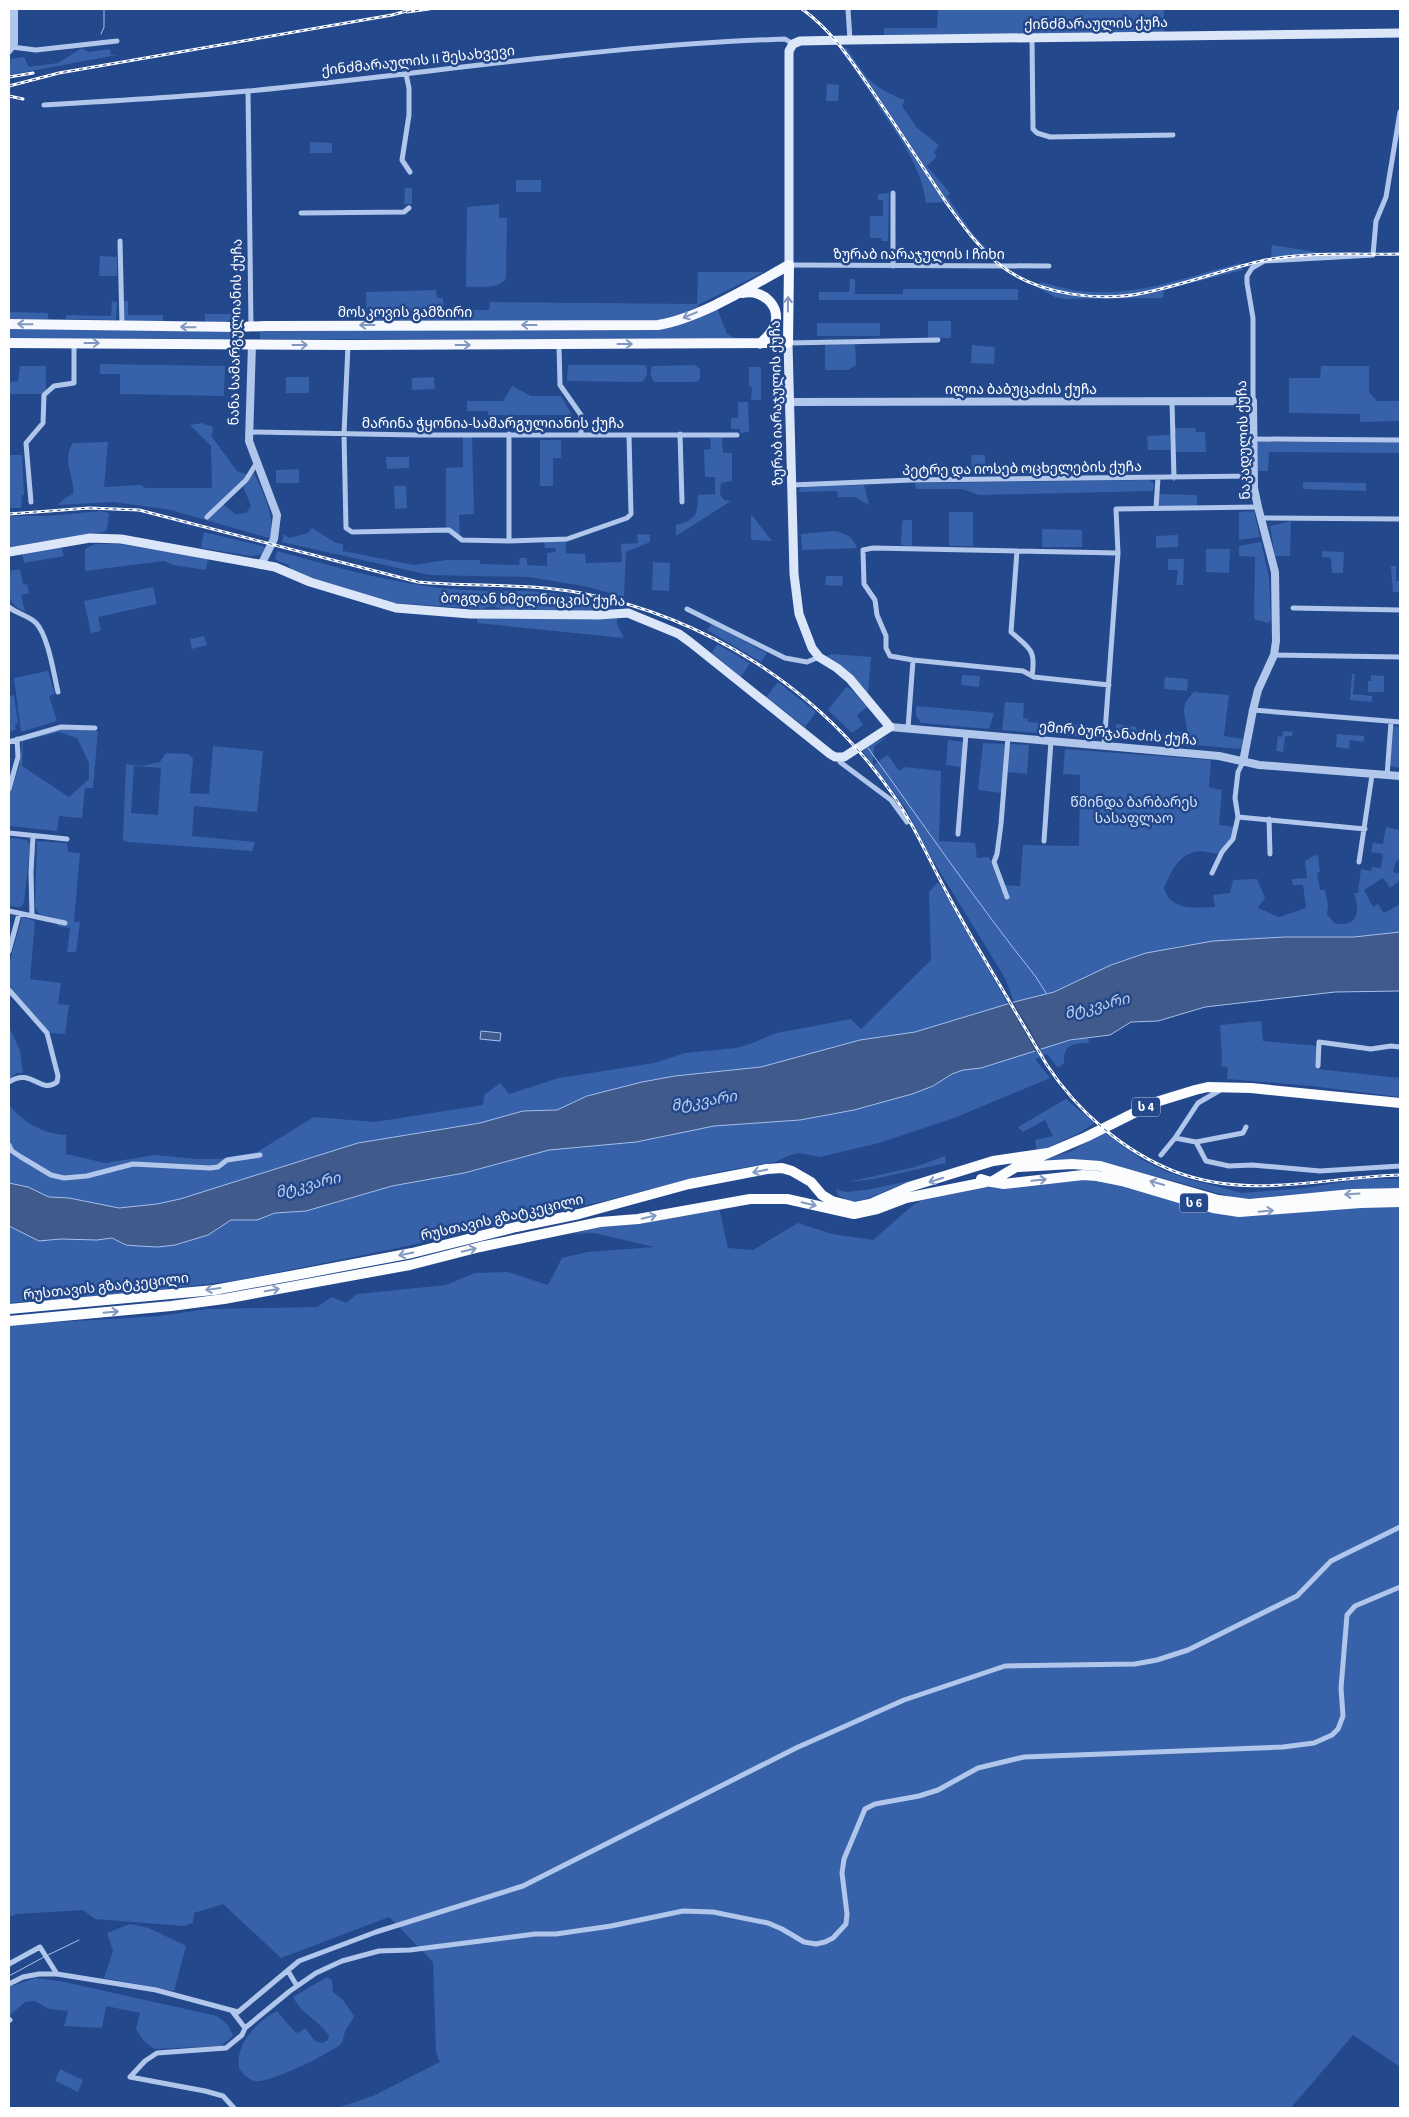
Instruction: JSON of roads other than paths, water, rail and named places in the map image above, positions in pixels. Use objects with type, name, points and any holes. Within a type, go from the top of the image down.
[{"type":"highway","name":"რუსთავის გზატკეცილი","points":[[9,1321],[171,1306],[224,1299],[410,1264],[600,1222],[638,1219],[750,1199],[787,1199],[854,1214],[877,1210],[906,1198],[990,1181],[1016,1167],[1086,1137],[1156,1102],[1195,1090],[1224,1087],[1270,1089],[1400,1103]]},
{"type":"highway","name":"რუსთავის გზატკეცილი","points":[[996,1163],[1048,1153]]},
{"type":"highway","name":"ს 4","points":[[982,1165],[996,1163]]},
{"type":"highway","name":"ს 6","points":[[996,1163],[1016,1167],[1085,1164],[1100,1166],[1218,1200],[1249,1204],[1360,1194],[1400,1193]]},
{"type":"highway","points":[[982,1165],[978,1173],[980,1178],[990,1181],[1003,1171],[996,1163]]},
{"type":"highway","name":"რუსთავის გზატკეცილი","points":[[9,1309],[214,1290],[301,1274],[412,1253],[516,1227],[579,1214],[689,1184],[767,1169],[782,1168],[792,1170],[812,1182],[822,1195],[832,1201],[855,1207],[870,1204],[909,1188],[982,1165]]},
{"type":"highway","name":"ს 6","points":[[990,1181],[1004,1184],[1083,1175],[1097,1176],[1122,1181],[1213,1208],[1254,1213],[1369,1202],[1400,1202]]},
{"type":"main road","name":"ქინძმარაულის ქუჩა","points":[[793,44],[800,41],[850,40],[1400,33]]},
{"type":"main road","name":"ზურაბ იარაჯულის ქუჩა","points":[[793,44],[789,50],[788,343],[796,598],[799,614],[807,636],[819,657],[850,679],[890,727]]},
{"type":"main road","name":"მოსკოვის გამზირი","points":[[9,324],[122,326],[658,326],[678,320],[734,294],[789,265]]},
{"type":"main road","points":[[734,294],[750,292],[760,294],[774,308],[775,325],[760,344]]},
{"type":"main road","name":"ნანა სამარგულიანის ქუჩა","points":[[251,326],[252,344]]},
{"type":"main road","points":[[9,342],[348,345],[788,343]]},
{"type":"main road","name":"ბოგდან ხმელნიცკის ქუჩა","points":[[9,552],[78,539],[121,538],[275,567],[351,596],[396,608],[470,614],[598,615],[621,613],[634,615],[679,634],[830,754],[841,758]]},
{"type":"main road","points":[[841,758],[890,727]]},
{"type":"street","points":[[14,9],[14,37],[10,48],[36,50],[117,41]]},
{"type":"street","points":[[848,9],[850,40]]},
{"type":"street","points":[[1032,37],[1033,129],[1037,133],[1050,137],[1173,136]]},
{"type":"street","name":"ქინძმარაულის II შესახვევი","points":[[44,105],[248,91],[551,56],[697,43],[784,39],[793,44]]},
{"type":"street","points":[[406,74],[409,88],[409,115],[402,160],[410,172]]},
{"type":"street","name":"ნანა სამარგულიანის ქუჩა","points":[[248,91],[251,326]]},
{"type":"street","points":[[1398,137],[1400,112]]},
{"type":"street","name":"ნაკადულის ქუჩა","points":[[1243,762],[1252,710],[1258,690],[1274,655],[1276,622],[1275,572],[1258,507],[1254,476],[1253,318],[1247,283],[1249,272],[1256,264],[1264,261],[1373,255],[1376,221],[1386,197],[1398,137]]},
{"type":"street","points":[[893,193],[893,266]]},
{"type":"street","points":[[301,213],[404,212],[409,208]]},
{"type":"street","points":[[120,241],[122,326]]},
{"type":"street","name":"ზურაბ იარაჯულის I ჩიხი","points":[[789,265],[1049,266]]},
{"type":"street","points":[[788,343],[938,340]]},
{"type":"street","points":[[31,502],[26,443],[43,423],[44,395],[54,386],[74,383],[74,343]]},
{"type":"street","name":"ნანა სამარგულიანის ქუჩა","points":[[252,344],[248,432],[250,446],[277,515],[274,539],[261,564]]},
{"type":"street","points":[[559,344],[560,385],[581,415],[581,435]]},
{"type":"street","points":[[348,345],[344,434],[345,524],[349,531],[448,530],[462,540],[509,541],[574,537],[630,516],[632,510],[629,434]]},
{"type":"street","points":[[1172,401],[1174,478]]},
{"type":"street","name":"ილია ბაბუცაძის ქუჩა","points":[[789,402],[1253,401]]},
{"type":"street","name":"მარინა ჭყონია-სამარგულიანის ქუჩა","points":[[248,432],[737,435]]},
{"type":"street","points":[[509,434],[509,541]]},
{"type":"street","points":[[680,434],[682,502]]},
{"type":"street","points":[[1253,439],[1400,440]]},
{"type":"street","points":[[207,516],[246,480],[256,464]]},
{"type":"street","name":"პეტრე და იოსებ ოცხელების ქუჩა","points":[[792,485],[911,480],[1254,476]]},
{"type":"street","points":[[1156,508],[1158,478]]},
{"type":"street","points":[[1104,746],[1118,553],[1116,509],[1258,507]]},
{"type":"street","points":[[1261,518],[1400,519]]},
{"type":"street","points":[[1109,685],[1032,676],[1023,671],[914,660],[888,654],[886,636],[877,615],[874,600],[864,584],[863,550],[873,548],[1118,553]]},
{"type":"street","points":[[1017,551],[1011,632],[1029,648],[1035,658],[1032,676]]},
{"type":"street","points":[[9,606],[14,612],[31,619],[41,630],[58,692]]},
{"type":"street","points":[[1293,608],[1400,610]]},
{"type":"street","points":[[687,609],[785,658],[807,662],[819,657]]},
{"type":"street","points":[[1274,655],[1400,657]]},
{"type":"street","points":[[908,728],[914,660]]},
{"type":"street","points":[[1252,710],[1400,722]]},
{"type":"street","points":[[1387,776],[1391,722]]},
{"type":"street","points":[[9,742],[61,727],[95,728]]},
{"type":"street","name":"ემირ ბურჯანაძის ქუჩა","points":[[890,727],[1219,756],[1259,765],[1400,776]]},
{"type":"street","points":[[958,834],[966,734]]},
{"type":"street","points":[[1007,897],[994,862],[997,854],[1001,824],[1008,738]]},
{"type":"street","points":[[9,789],[18,757],[17,739]]},
{"type":"street","points":[[1044,842],[1051,741]]},
{"type":"street","points":[[841,758],[840,762],[891,800],[907,822]]},
{"type":"street","points":[[1212,873],[1222,852],[1233,839],[1238,817],[1235,798],[1238,772],[1243,762]]},
{"type":"street","points":[[1359,862],[1372,775]]},
{"type":"street","points":[[1238,817],[1365,829]]},
{"type":"street","points":[[1269,819],[1270,854]]},
{"type":"street","points":[[9,833],[67,839]]},
{"type":"street","points":[[32,916],[30,872],[33,836]]},
{"type":"street","points":[[9,911],[65,923]]},
{"type":"street","points":[[9,951],[18,914]]},
{"type":"street","points":[[9,990],[47,1033],[58,1080],[50,1086],[45,1086],[27,1077],[16,1077],[9,1082]]},
{"type":"street","points":[[1318,1066],[1318,1042],[1371,1049],[1400,1046]]},
{"type":"street","points":[[1161,1155],[1176,1138],[1198,1103],[1224,1087]]},
{"type":"street","points":[[1176,1138],[1196,1142],[1243,1133],[1246,1128]]},
{"type":"street","points":[[1196,1142],[1206,1161],[1229,1166],[1252,1165],[1320,1171],[1400,1166]]},
{"type":"street","points":[[9,1145],[12,1151],[51,1175],[64,1178],[86,1176],[133,1164],[218,1167],[221,1162],[227,1160],[260,1155]]},
{"type":"street","points":[[9,1984],[39,1974],[57,1974],[156,1990],[232,2012],[238,2012],[299,1961],[376,1932],[523,1886],[796,1748],[931,1690],[1005,1666],[1135,1664],[1157,1660],[1188,1650],[1297,1596],[1331,1561],[1400,1527]]},
{"type":"street","points":[[234,2108],[223,2096],[130,2078],[145,2061],[157,2052],[226,2048],[242,2034],[245,2028],[316,1973],[334,1965],[379,1951],[410,1950],[535,1934],[556,1934],[611,1926],[683,1911],[713,1912],[768,1923],[804,1942],[816,1944],[825,1942],[834,1938],[846,1924],[847,1914],[842,1873],[844,1859],[865,1809],[875,1804],[919,1796],[938,1790],[978,1768],[1024,1757],[1282,1747],[1314,1743],[1332,1735],[1338,1730],[1343,1716],[1341,1688],[1347,1615],[1355,1606],[1400,1587]]},
{"type":"street","points":[[9,1964],[40,1947],[57,1974]]},
{"type":"street","points":[[288,1971],[297,1986]]},
{"type":"street","points":[[232,2012],[245,2028]]},
{"type":"water","name":"მტკვარი","points":[[1400,932],[1400,991],[1335,992],[1205,1007],[1158,1021],[1131,1022],[1110,1035],[1070,1040],[981,1068],[963,1070],[952,1074],[933,1086],[912,1094],[854,1110],[800,1120],[714,1126],[636,1142],[549,1150],[464,1173],[392,1186],[306,1211],[275,1213],[257,1220],[231,1220],[208,1235],[175,1245],[158,1247],[126,1245],[112,1238],[39,1241],[9,1226],[9,1183],[28,1187],[49,1197],[69,1198],[119,1208],[157,1204],[180,1199],[358,1143],[480,1123],[523,1111],[557,1110],[587,1096],[642,1082],[675,1076],[761,1067],[860,1040],[915,1032],[1054,992],[1111,965],[1146,953],[1213,941],[1285,937],[1354,937]]},
{"type":"water","points":[[481,1031],[501,1033],[500,1041],[480,1039]]},
{"type":"waterway","points":[[101,34],[104,27],[104,9]]},
{"type":"waterway","points":[[868,748],[1046,993]]},
{"type":"waterway","points":[[48,1955],[79,1940]]},
{"type":"waterway","points":[[9,1976],[44,1957]]},
{"type":"railway","points":[[9,86],[59,73],[392,15],[414,9]]},
{"type":"railway","points":[[407,12],[429,9]]},
{"type":"railway","points":[[802,9],[830,34],[846,54],[948,205],[972,237],[1000,265],[1015,275],[1033,283],[1051,290],[1071,294],[1110,297],[1162,289],[1257,262],[1292,256],[1400,254]]},
{"type":"railway","points":[[9,77],[33,73]]},
{"type":"railway","points":[[9,96],[23,99]]},
{"type":"railway","points":[[9,514],[89,508],[139,510],[418,582],[520,586],[581,593],[627,604],[672,620],[715,639],[756,662],[794,690],[829,720],[862,755],[891,792],[906,815],[962,921],[1047,1065],[1087,1114],[1103,1128],[1157,1164],[1204,1180],[1232,1185],[1288,1185],[1400,1175]]},
{"type":"park label","name":"წმინდა ბარბარეს სასაფლაო","points":[[1134,810]]}]
